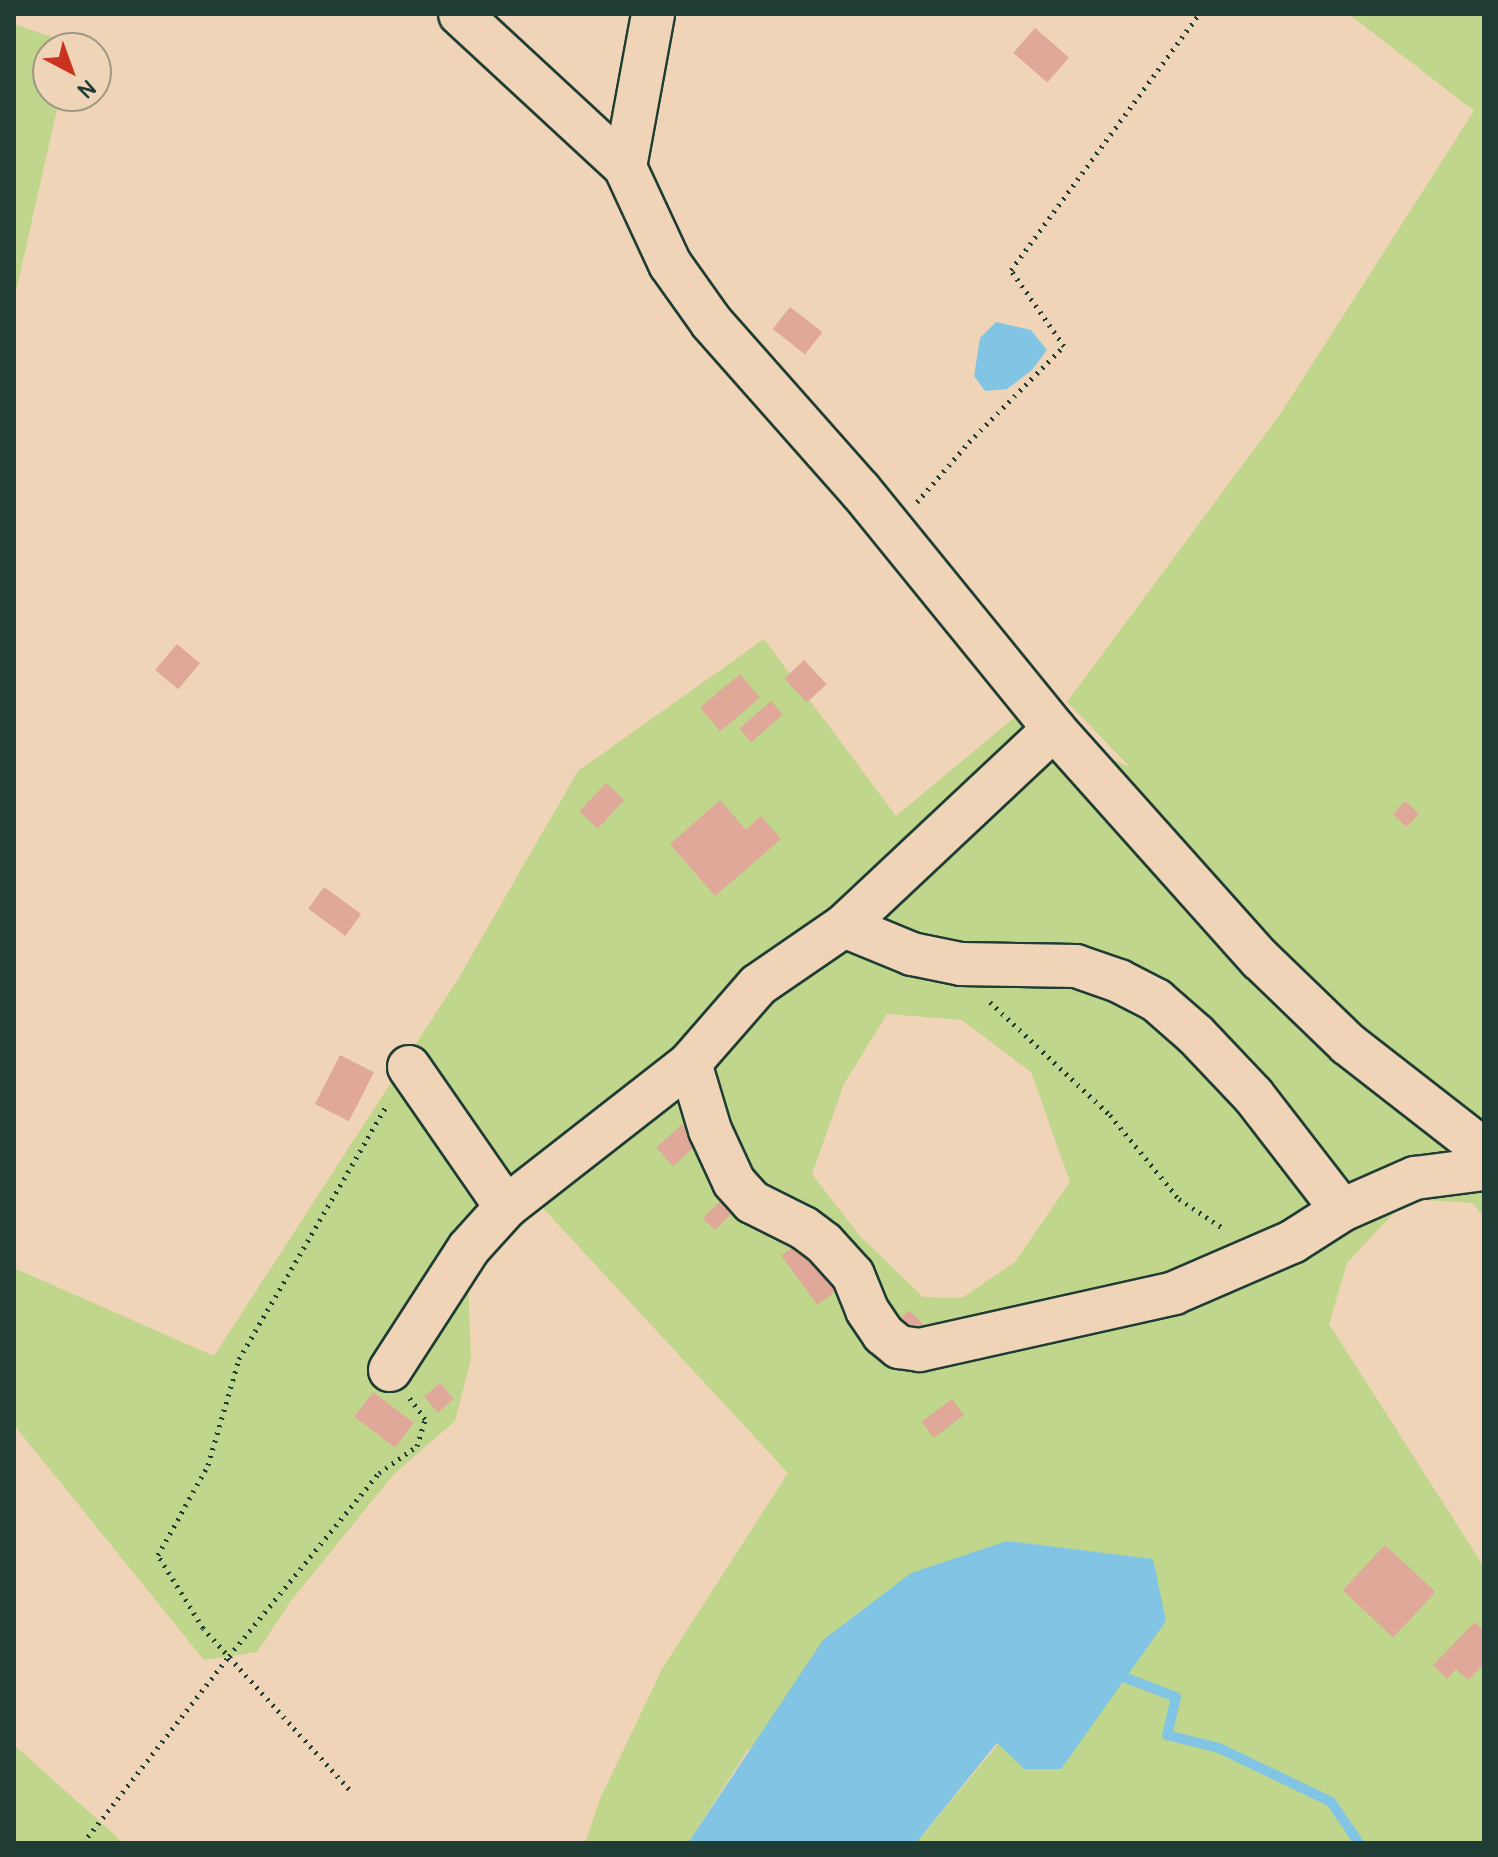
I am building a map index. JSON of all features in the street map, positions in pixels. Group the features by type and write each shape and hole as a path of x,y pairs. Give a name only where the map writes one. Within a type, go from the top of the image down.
{"street":[{"path":"460,14 625,167 649,224 690,294 893,530 1054,729 1260,959 1348,1044 1484,1150"},
{"path":"625,167 653,14"},
{"path":"390,1370 469,1248 506,1207 690,1063 758,985 844,926 1054,729"},
{"path":"844,926 912,954 961,964 1076,966 1119,981 1156,1000 1196,1035 1253,1095 1342,1210"},
{"path":"690,1063 710,1130 734,1182 752,1202 804,1228 824,1243 853,1275 867,1310 883,1334 899,1347 920,1350 1110,1310 1174,1293 1264,1254 1342,1210 1415,1178 1484,1169"},
{"path":"409,1067 506,1207"}],"path":[{"path":"893,530 969,442 1064,346 1011,270 1199,14"},
{"path":"984,997 1110,1115 1179,1199 1264,1254"},
{"path":"349,1789 203,1628 158,1555 208,1465 239,1359 409,1067"},
{"path":"83,1843 229,1656 379,1473 417,1446 425,1419 390,1370"}],"green space":[{"path":"1349,14 1484,14 1484,1217 1472,1203 1407,1199 1347,1263 1329,1324 1484,1567 1484,1843 916,1843 1152,1559 1007,1541 747,1751 688,1843 585,1843 600,1799 662,1669 788,1473 541,1206 468,1281 471,1359 455,1421 394,1474 290,1602 257,1652 204,1660 14,1425 14,1268 214,1356 458,979 578,771 764,639 896,816 1015,717 1130,767 1067,702 1281,413 1474,111","holes":["887,1014 962,1020 1031,1072 1070,1182 1015,1262 962,1298 923,1297 859,1235 812,1174 844,1084"]},
{"path":"14,24 37,32 32,32 32,112 56,112 14,300"},
{"path":"14,1745 115,1835 121,1843 14,1843"}],"water":[{"path":"996,322 1031,330 1047,350 1032,370 1007,389 985,391 974,376 980,338"},
{"path":"1007,1541 1153,1559 1166,1621 1061,1769 1024,1769 997,1743 916,1843 688,1843 823,1640 911,1573"}],"building":[{"path":"1035,28 1069,58 1047,82 1013,53"},
{"path":"790,307 822,332 805,354 773,329"},
{"path":"177,644 200,663 178,689 155,670"},
{"path":"804,660 827,684 807,703 784,678"},
{"path":"740,674 760,698 720,731 700,707"},
{"path":"771,701 783,715 751,742 739,729"},
{"path":"606,783 624,800 598,829 579,812"},
{"path":"720,800 746,830 761,816 781,839 715,896 670,844"},
{"path":"1405,801 1419,814 1407,827 1393,814"},
{"path":"324,887 361,914 345,936 308,909"},
{"path":"340,1055 374,1072 349,1121 315,1104"},
{"path":"682,1124 699,1142 673,1166 656,1148"},
{"path":"724,1197 736,1209 715,1230 703,1218"},
{"path":"804,1239 840,1288 817,1305 781,1255"},
{"path":"909,1310 927,1328 912,1343 894,1325"},
{"path":"440,1383 454,1399 438,1413 424,1397"},
{"path":"373,1392 414,1423 395,1447 354,1417"},
{"path":"952,1399 964,1415 934,1438 922,1422"},
{"path":"1385,1545 1435,1592 1393,1637 1343,1590"},
{"path":"1475,1622 1484,1631 1484,1664 1468,1680 1456,1669 1447,1679 1433,1665"}],"waterway":[{"path":"1126,1678 1176,1697 1167,1735 1219,1748 1331,1802 1359,1843"}]}
